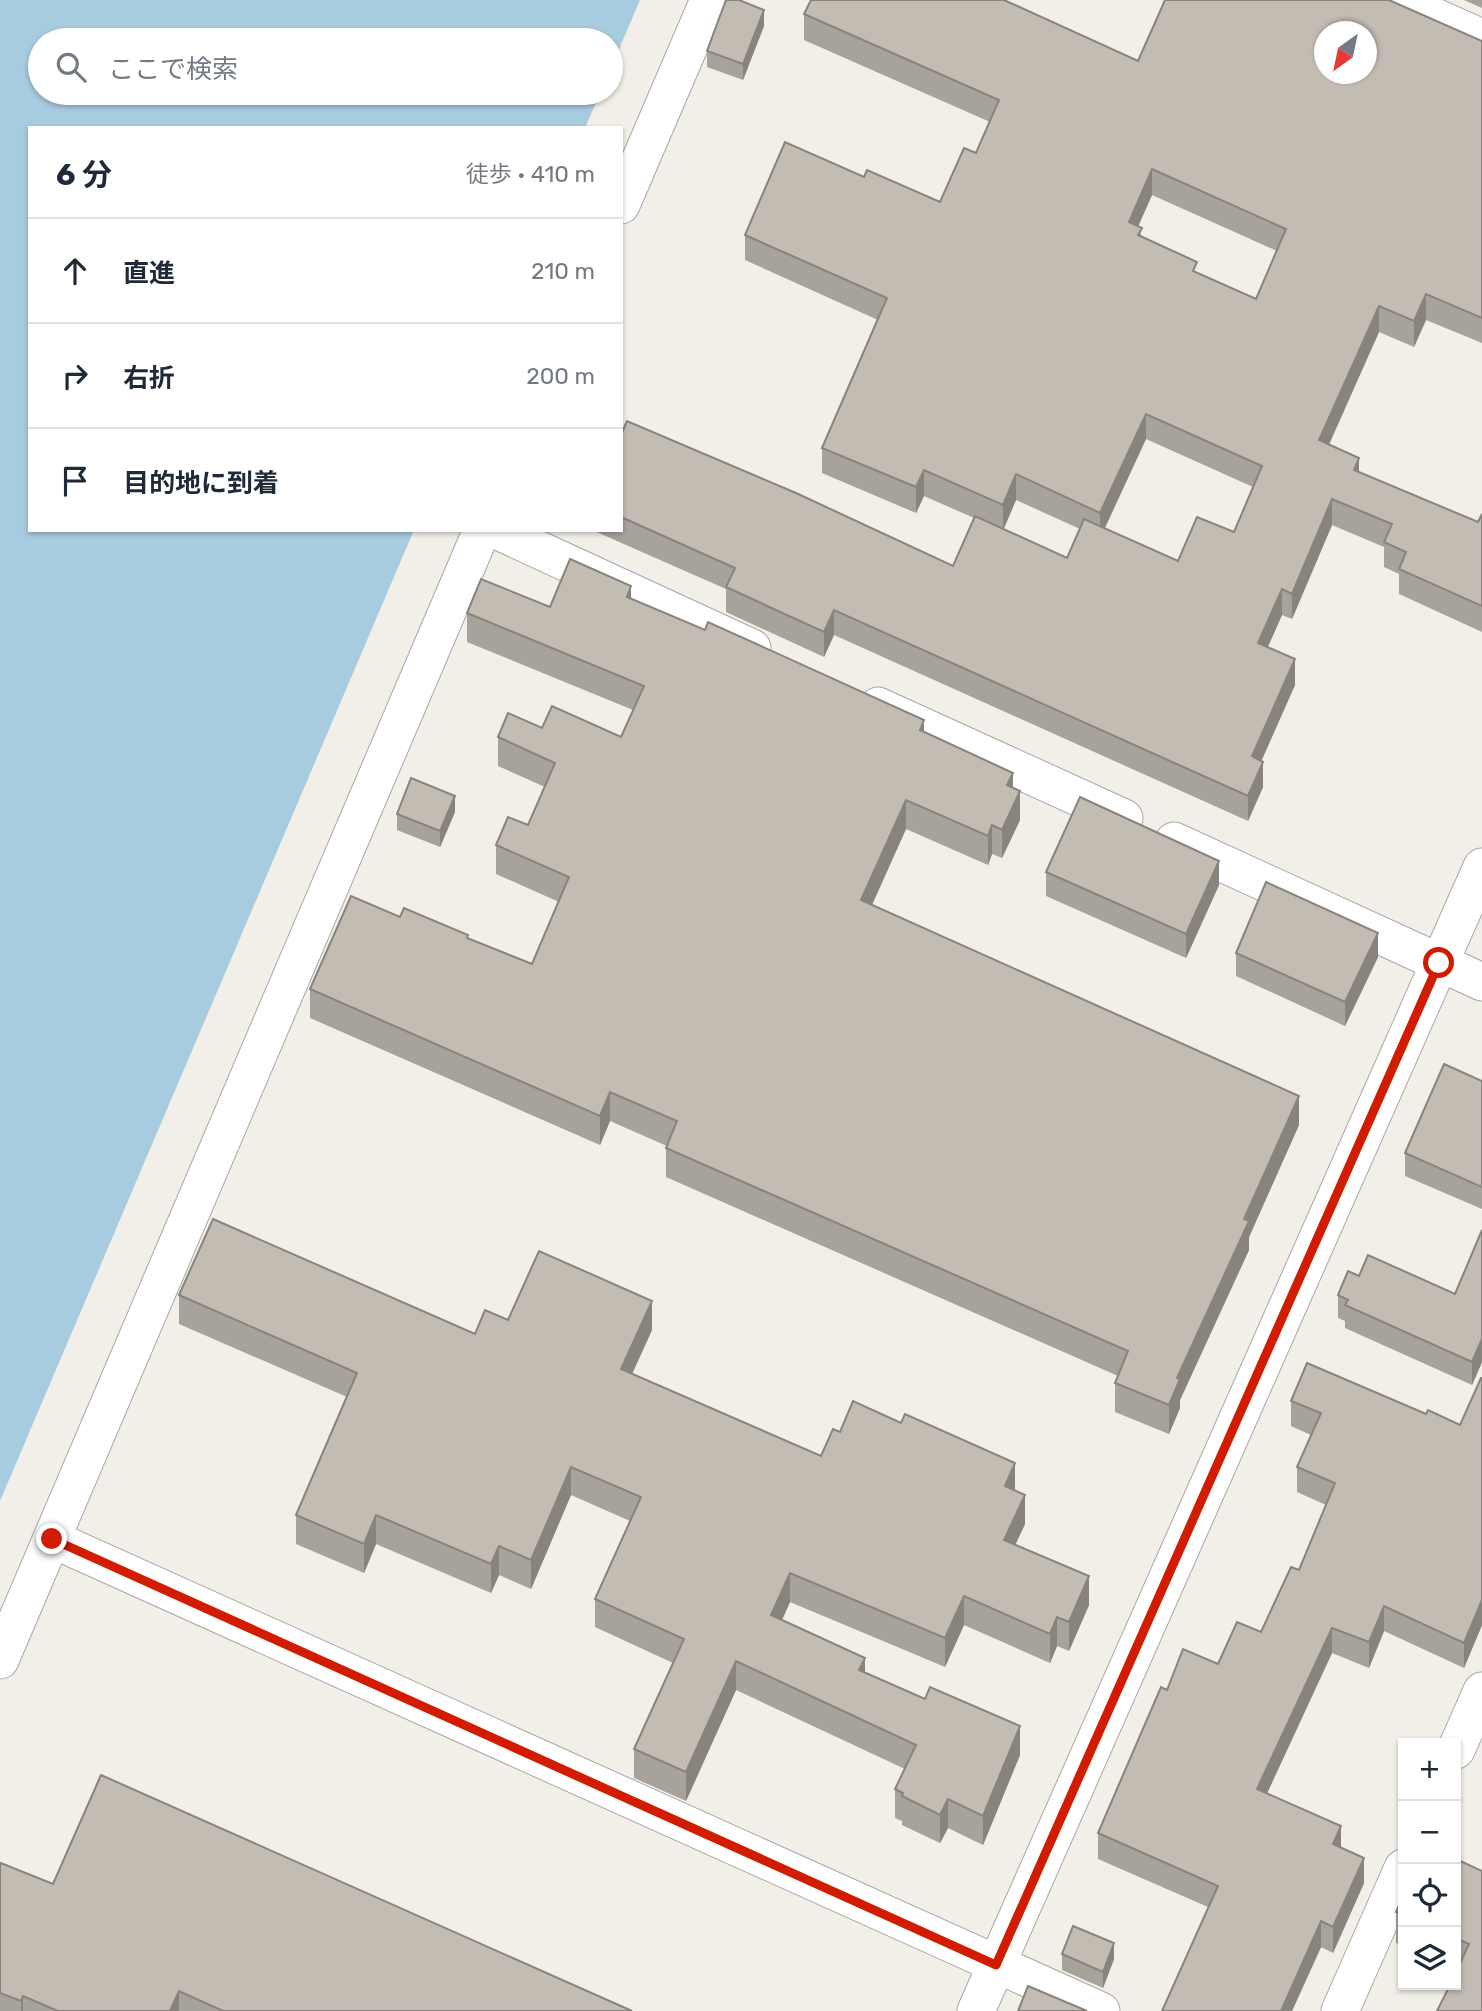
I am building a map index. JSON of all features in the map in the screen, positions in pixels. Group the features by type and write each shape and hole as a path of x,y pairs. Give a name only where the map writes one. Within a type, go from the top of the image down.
{"street":[{"path":"623,200 709,0"},
{"path":"1397,0 1482,38"},
{"path":"0,1660 481,532"},
{"path":"500,532 785,663"},
{"path":"848,692 1482,982"},
{"path":"976,2011 1482,867"},
{"path":"52,1539 1101,2011"},
{"path":"1461,1739 1482,1691"},
{"path":"1340,2011 1398,1879"}],"water":[{"path":"0,0 640,0 623,40 623,28 28,28 28,105 595,105 586,126 28,126 28,532 413,532 0,1501"}],"building":[{"path":"726,0 739,0 764,10 743,64 707,51"},
{"path":"811,0 1004,0 1138,61 1165,0 1389,0 1482,41 1482,318 1426,294 1414,321 1379,306 1319,440 1359,458 1354,470 1478,522 1482,514 1482,606 1399,569 1406,552 1384,542 1392,524 1332,499 1292,594 1282,589 1258,643 1295,659 1252,756 1263,762 1248,796 834,610 824,632 726,587 735,568 623,518 623,430 627,421 796,493 953,566 975,516 1067,558 1084,519 1178,561 1197,517 1234,532 1262,466 1146,414 1100,513 1016,474 1003,505 924,470 916,487 822,448 887,298 745,235 785,142 864,177 867,170 940,202 964,148 976,153 999,100 804,14","holes":["1152,169 1286,229 1256,299 1193,271 1197,262 1138,235 1142,228 1129,222"]},
{"path":"570,559 631,586 627,597 705,630 708,622 924,720 920,730 1013,773 1007,785 1020,791 1002,830 992,825 988,836 906,800 861,900 1299,1096 1244,1219 1249,1221 1177,1378 1180,1379 1169,1405 1115,1383 1128,1351 666,1148 677,1121 610,1092 600,1116 310,989 351,896 400,917 404,908 468,935 467,938 532,964 569,877 496,845 508,817 528,825 555,763 498,737 508,713 542,728 552,706 621,737 644,686 467,613 481,579 550,607"},
{"path":"411,778 455,796 440,831 397,814"},
{"path":"1080,797 1219,861 1186,934 1046,872"},
{"path":"1266,882 1378,933 1345,1002 1236,953"},
{"path":"1444,1064 1482,1081 1482,1187 1405,1153"},
{"path":"213,1219 475,1334 485,1310 508,1320 539,1251 652,1301 621,1369 821,1456 833,1429 840,1432 853,1401 901,1423 905,1414 1015,1463 1005,1486 1025,1495 1004,1540 1089,1576 1069,1622 1057,1617 1050,1634 964,1596 945,1638 790,1573 771,1615 865,1658 859,1670 925,1699 930,1687 1020,1726 983,1816 948,1799 940,1815 902,1796 903,1793 895,1789 916,1745 736,1661 686,1772 634,1749 684,1639 595,1599 641,1497 571,1467 531,1560 499,1546 491,1564 376,1515 364,1544 296,1515 357,1373 179,1295"},
{"path":"1482,1230 1482,1339 1472,1362 1345,1305 1348,1300 1338,1295 1348,1271 1359,1276 1368,1255 1455,1294"},
{"path":"1307,1363 1426,1414 1428,1410 1460,1425 1482,1378 1482,1600 1464,1643 1384,1606 1369,1642 1332,1628 1257,1789 1341,1826 1333,1844 1364,1858 1333,1927 1321,1921 1281,2011 1162,2011 1218,1886 1098,1833 1161,1687 1167,1690 1183,1649 1218,1664 1237,1622 1261,1632 1291,1567 1299,1570 1335,1483 1297,1467 1321,1413 1291,1401"},
{"path":"101,1775 632,2011 223,2011 179,1991 170,2011 58,2011 23,1996 21,2001 0,1993 1,1863 53,1884"},
{"path":"1461,1861 1482,1871 1482,2011 1437,2011 1448,1990 1461,1990 1461,1961 1469,1944 1461,1940"},
{"path":"1073,1926 1114,1943 1103,1972 1062,1954"},
{"path":"1028,1986 1087,2011 1018,2011"}],"route":[{"path":"52,1539 996,1965 1439,963"}]}
